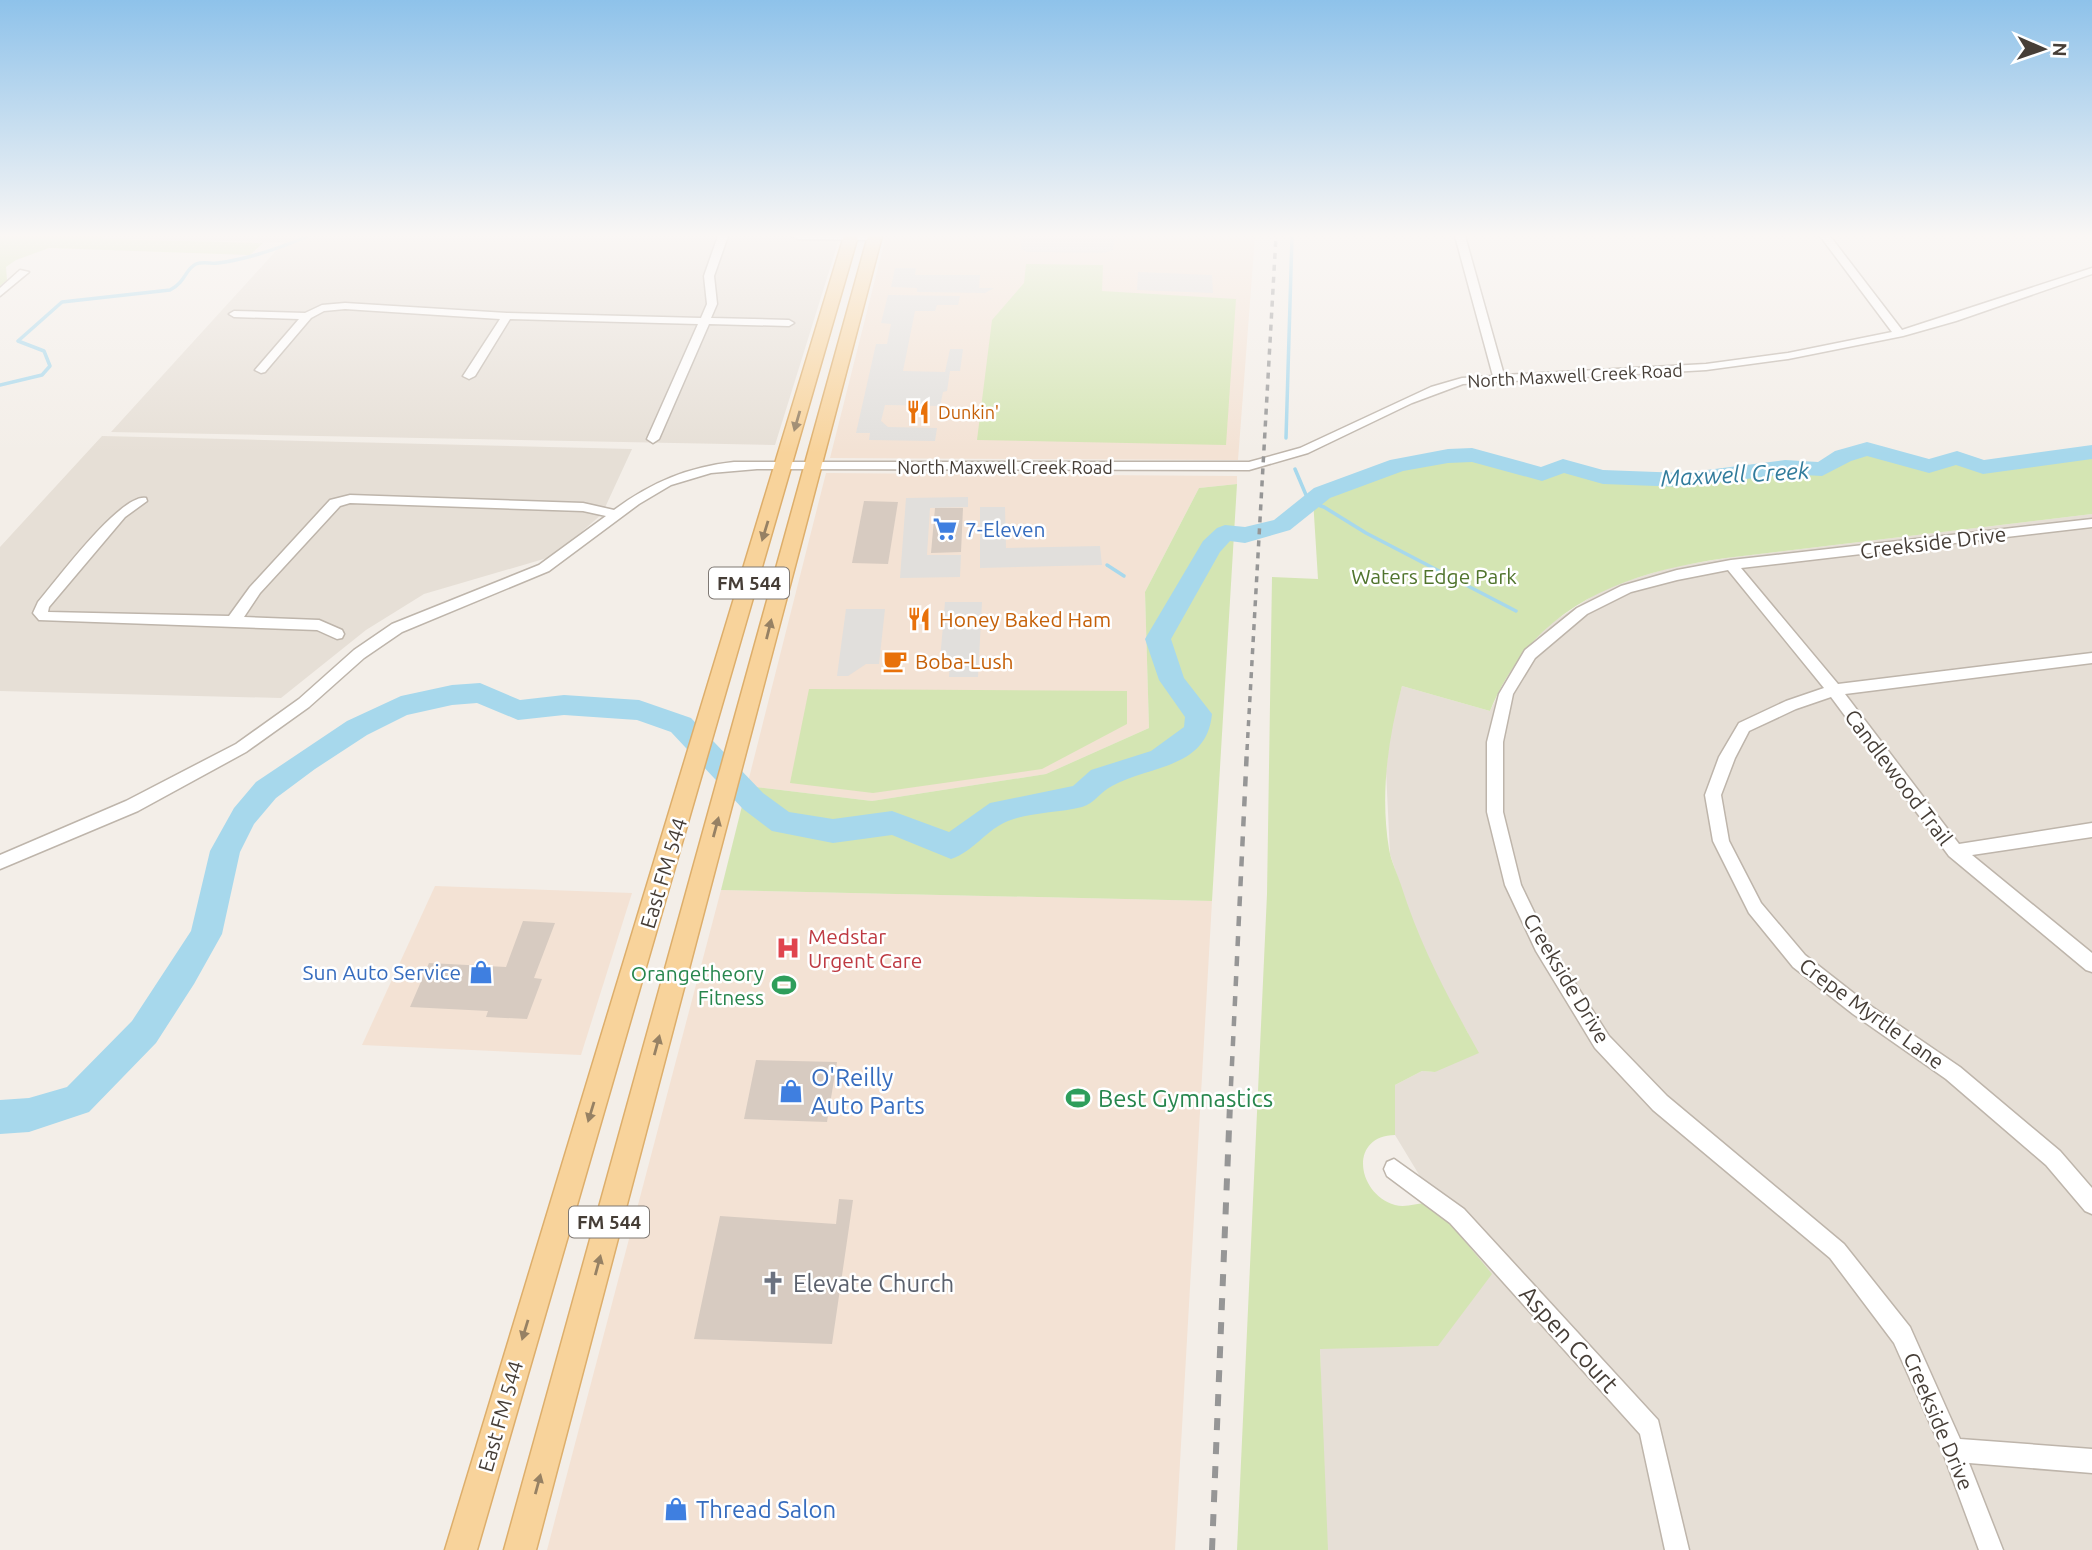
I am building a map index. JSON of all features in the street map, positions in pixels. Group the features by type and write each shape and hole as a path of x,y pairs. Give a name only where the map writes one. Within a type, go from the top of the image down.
{"main road":[{"name":"East FM 544","path":"461,1550 830,308"},
{"name":"East FM 544","path":"520,1550 855,308"}],"street":[{"path":"261,370 307,316 321,308"},
{"path":"383,308 507,316 789,323"},
{"path":"653,439 710,308"},
{"path":"1480,308 1499,377"},
{"path":"1880,308 1899,334"},
{"name":"North Maxwell Creek Road","path":"0,862 132,806 195,775 241,748 293,711 359,654 397,628 544,568 566,555 652,491 684,476 732,466 1249,466 1288,456 1433,389 1462,381 1706,367 1788,356 1899,334 1983,308"},
{"path":"234,314 307,316"},
{"path":"469,376 507,316"},
{"path":"233,621 255,590 335,503 350,499 569,506 597,509 618,515"},
{"path":"141,501 120,514 43,605 40,613 44,617 319,625 337,634"},
{"name":"Creekside Drive","path":"1991,1550 1953,1450 1902,1335 1837,1251 1660,1103 1602,1042 1542,946 1513,885 1495,813 1495,743 1506,694 1530,654 1581,611 1626,589 1677,575 1731,565 2092,523"},
{"name":"Candlewood Trail","path":"1731,565 1834,690 1955,851 2092,964"},
{"name":"Crepe Myrtle Lane","path":"2092,657 1834,690 1791,705 1744,727 1727,757 1713,795 1721,841 1755,908 1799,961 1859,1008 1953,1073 2053,1158 2092,1204"},
{"path":"1955,851 2092,830"},
{"name":"Aspen Court","path":"1394,1169 1457,1216 1650,1428 1677,1550"},
{"path":"1953,1450 2092,1461"}],"shaded area":[{"path":"224,308 818,308 775,445 111,432"},
{"path":"868,308 1250,308 1238,460 830,458"},
{"path":"885,308 936,308 935,311 915,311 903,371 945,372 950,349 963,349 960,371 950,371 947,391 943,392 940,406 885,405 881,421 888,427 937,428 935,441 869,440 870,433 856,433 876,344 887,344 891,324 881,323"},
{"path":"102,436 632,449 602,514 554,556 424,594 366,630 281,698 0,691 0,547"},
{"path":"826,473 1237,476 1237,484 1199,488 1145,592 1149,728 1046,774 872,801 747,786"},
{"path":"968,497 968,507 930,508 927,555 961,555 960,577 900,578 906,498"},
{"path":"980,507 1005,507 1006,548 1100,546 1102,565 980,568"},
{"path":"2092,514 2092,1550 1326,1550 1320,1348 1438,1346 1444,1216 1395,1135 1395,1085 1422,1071 1435,1072 1468,1033 1441,987 1414,927 1390,854 1386,771 1391,726 1402,686 1490,711 1511,668 1547,626 1597,593 1672,567 1726,558"},
{"path":"945,602 982,602 978,677 949,677 950,660 940,660"},
{"path":"846,609 885,609 879,664 866,664 848,676 837,676"},
{"path":"435,886 632,893 581,1055 362,1045"},
{"path":"721,890 1212,901 1175,1550 547,1550"}],"green space":[{"path":"1002,308 1235,308 1226,445 977,440 992,320"},
{"name":"Waters Edge Park","path":"1867,449 1929,466 1957,458 1983,467 2092,452 2092,514 1726,558 1651,573 1617,585 1556,620 1530,645 1508,675 1490,711 1402,686 1393,726 1385,787 1390,854 1426,951 1479,1053 1435,1072 1422,1071 1395,1085 1395,1135 1380,1138 1370,1145 1364,1155 1363,1166 1372,1190 1382,1199 1399,1206 1427,1203 1444,1216 1492,1274 1438,1346 1320,1349 1328,1550 1237,1550 1267,894 1272,577 1318,579 1313,499 1322,493 1398,465 1448,456 1472,455 1542,474 1563,466 1603,477 1683,480 1785,467 1822,469 1843,456"},
{"path":"1237,484 1212,901 721,890 747,786 872,801 1046,774 1149,728 1145,592 1199,488"},
{"path":"809,689 1127,691 1127,724 1042,769 873,793 790,783"}],"building":[{"path":"864,501 898,502 888,564 852,563"},
{"name":"7-Eleven","path":"935,508 963,508 961,552 931,553"},
{"name":"Sun Auto Service","path":"523,921 555,923 534,978 542,979 527,1019 486,1017 488,1011 410,1007 429,963 506,967"},
{"name":"O'Reilly Auto Parts","path":"756,1060 837,1062 827,1122 744,1119"},
{"name":"Elevate Church","path":"839,1199 853,1200 832,1344 694,1339 720,1216 836,1224"}],"waterway":[{"path":"0,385 42,375 50,366 44,351 18,341 55,308"},
{"path":"1286,438 1290,308"},
{"name":"Maxwell Creek","path":"0,1117 29,1115 77,1100 144,1032 206,934 225,851 244,816 266,790 305,761 357,728 401,706 452,695 480,693 518,710 564,705 639,710 681,725 753,801 782,823 833,831 892,823 925,834 951,847 1000,811 1081,796 1101,778 1161,759 1197,732 1199,714 1183,698 1172,680 1158,639 1211,547 1225,533 1245,535 1282,525 1322,493 1398,465 1448,456 1472,455 1542,474 1563,466 1603,477 1683,480 1785,467 1822,469 1843,456 1867,449 1929,466 1957,458 1983,467 2092,452"},
{"path":"1295,469 1309,502 1324,507 1366,533 1516,611"},
{"path":"1107,565 1124,576"}],"railway":[{"path":"1247,750 1272,308"},
{"path":"1230,1106 1247,748"},
{"path":"1212,1550 1230,1104"}],"place":[{"name":"Dunkin'","path":"918,412"},
{"name":"7-Eleven","path":"945,529"},
{"name":"Honey Baked Ham","path":"919,619"},
{"name":"Boba-Lush","path":"895,661"},
{"name":"Medstar Urgent Care","path":"788,948"},
{"name":"Sun Auto Service","path":"481,972"},
{"name":"Orangetheory Fitness","path":"784,985"},
{"name":"O'Reilly Auto Parts","path":"791,1091"},
{"name":"Best Gymnastics","path":"1078,1098"},
{"name":"Elevate Church","path":"773,1283"},
{"name":"Thread Salon","path":"676,1509"}]}
